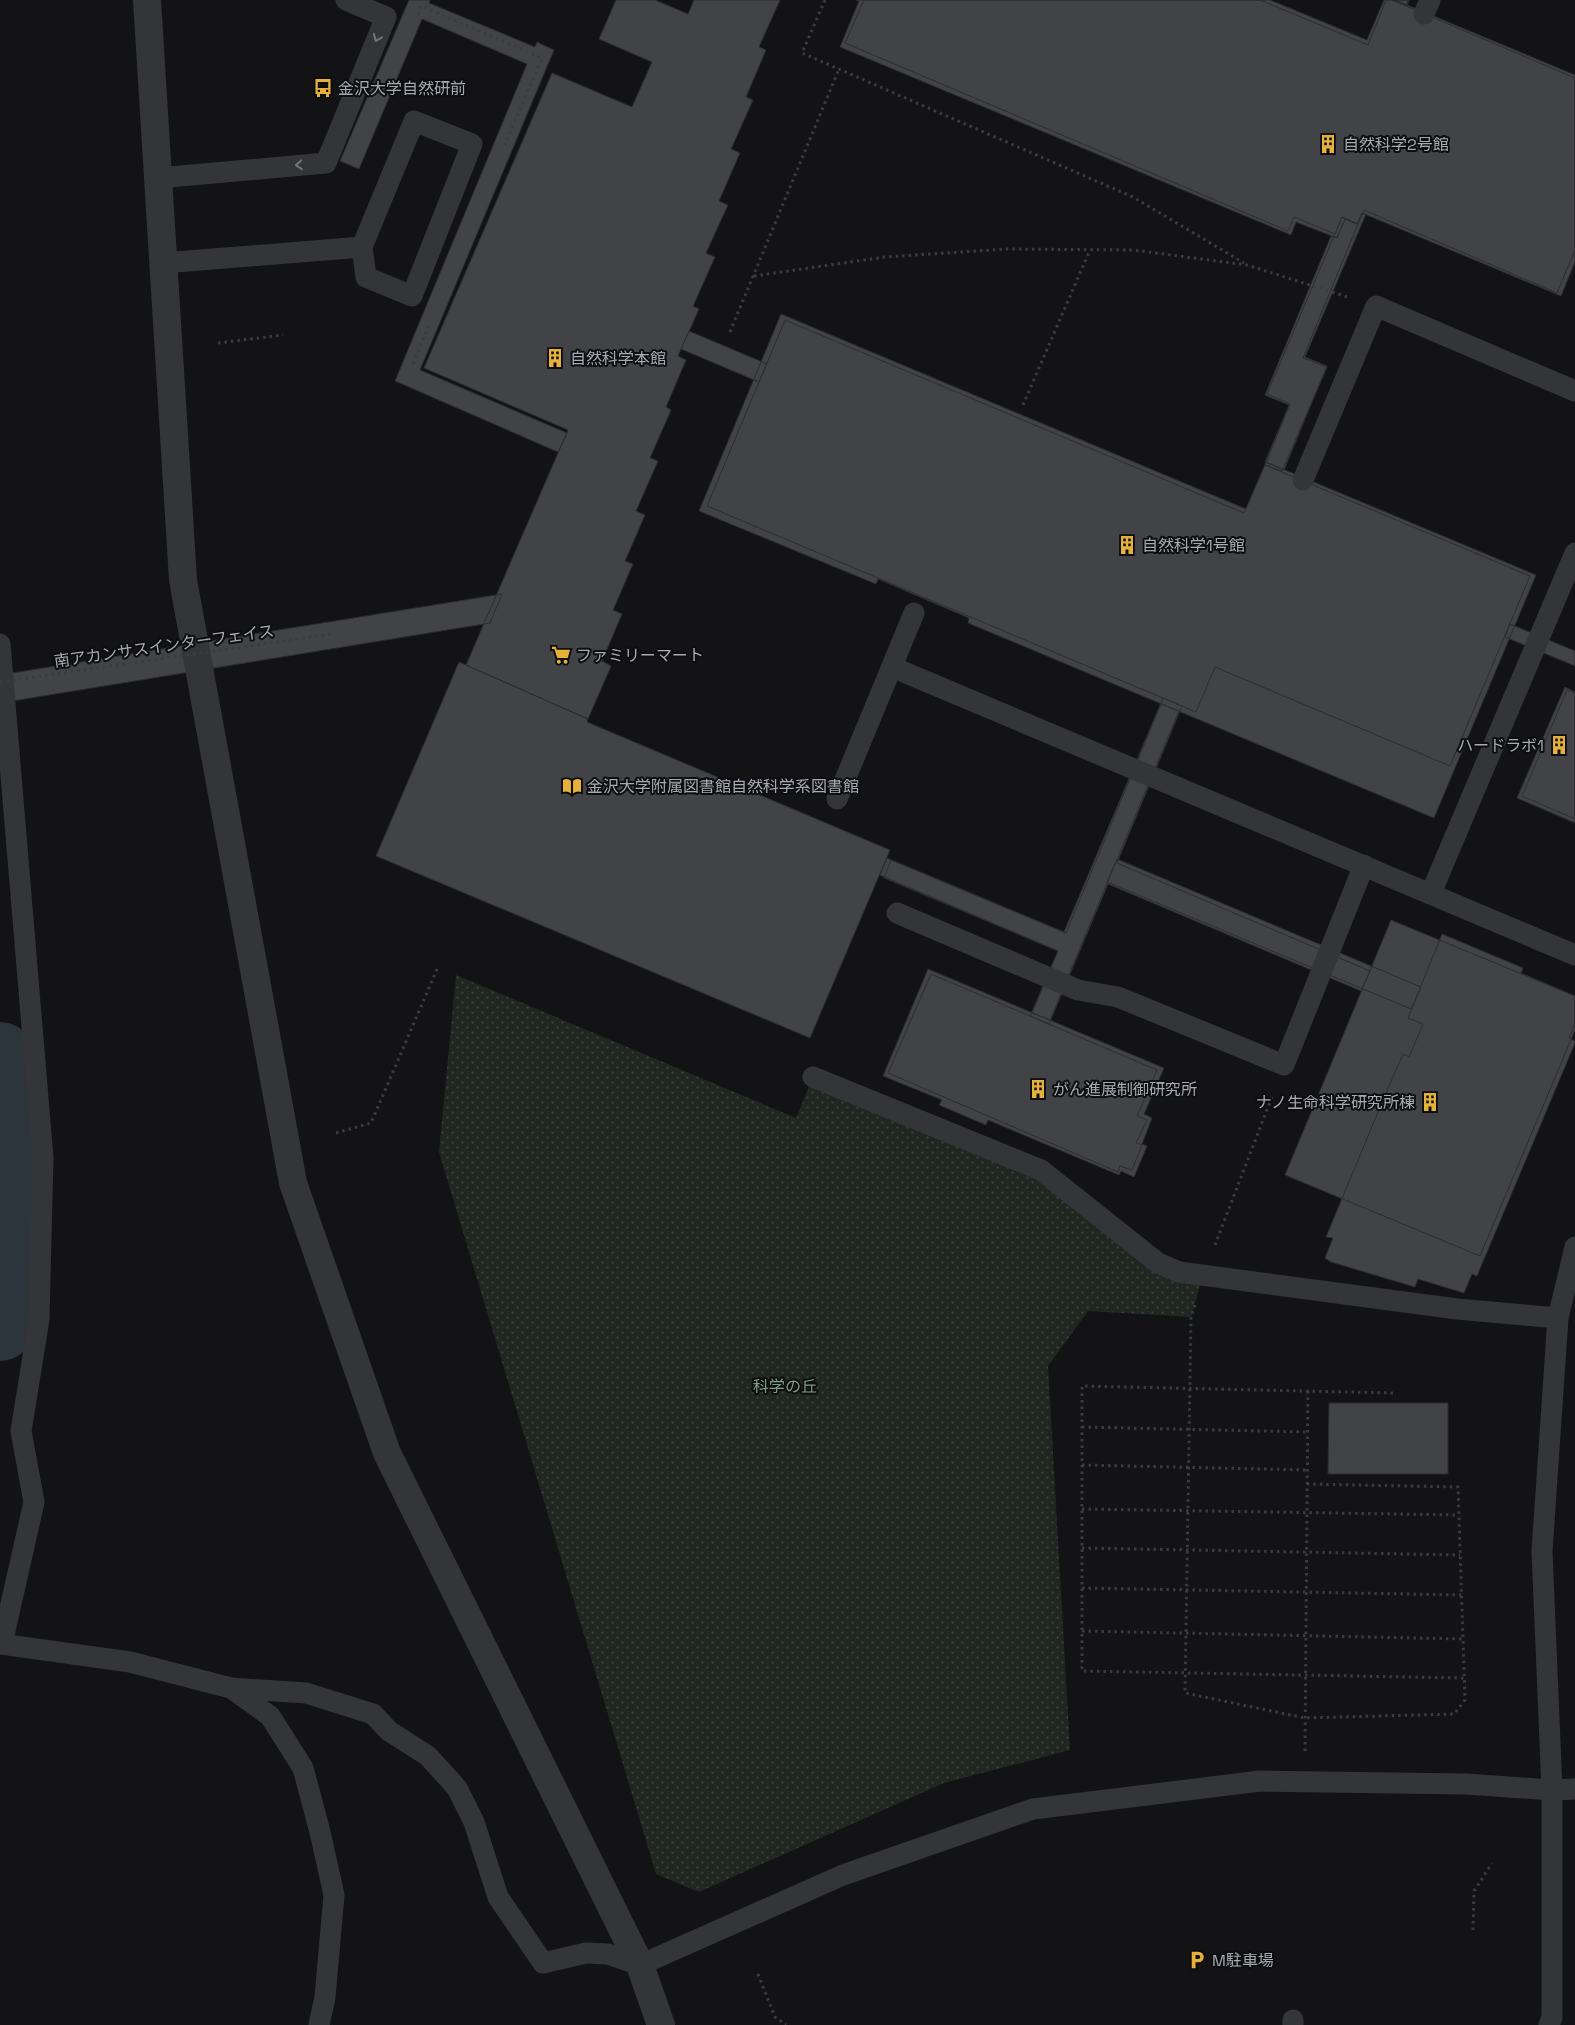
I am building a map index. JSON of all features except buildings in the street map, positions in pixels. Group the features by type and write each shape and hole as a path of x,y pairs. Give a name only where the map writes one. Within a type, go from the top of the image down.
{"street":[{"path":"148,0 184,580 293,1183 387,1453 640,1965 661,2025"}],"lane":[{"path":"158,178 326,163 386,17 346,0"},
{"path":"414,121 472,144 412,296 366,277 362,247 414,121"},
{"path":"163,264 362,247"},
{"path":"1303,480 1376,306 1575,391"},
{"path":"1431,893 1575,553"},
{"path":"837,799 914,613"},
{"path":"0,644 43,1158 39,1318 21,1431 34,1502 1,1644 130,1662 232,1688 306,1693 373,1714 389,1731 428,1756 457,1788 474,1822 498,1897 543,1964 586,1953 608,1954 640,1965 843,1875 1034,1809 1260,1781 1466,1784 1552,1790 1575,1789"},
{"path":"892,667 1575,955"},
{"path":"897,914 1078,990 1118,997 1284,1066 1364,865"},
{"path":"813,1077 1041,1170 1158,1263 1179,1272 1457,1309 1558,1318"},
{"path":"1549,2025 1552,2017 1552,1790 1542,1551 1558,1318 1575,1247"},
{"path":"232,1688 270,1716 303,1768 320,1832 334,1895 324,1997 319,2025"}],"path":[{"path":"825,0 802,53 1134,197 1247,265"},
{"path":"730,332 839,69"},
{"path":"754,276 894,257 1007,249 1132,250 1247,265 1376,306"},
{"path":"1023,405 1090,250"},
{"path":"218,343 283,335"},
{"name":"南アカンサスインターフェイス","path":"0,682 332,634"},
{"path":"336,1133 371,1123 438,967"},
{"path":"1284,1066 1203,1276 1191,1317 1186,1693 1305,1718 1454,1714 1465,1700 1458,1487 1307,1484"},
{"path":"1393,1393 1082,1386 1082,1672 1464,1678"},
{"path":"1305,1782 1308,1391"},
{"path":"1082,1427 1308,1432"},
{"path":"1082,1465 1308,1470"},
{"path":"1082,1509 1459,1515"},
{"path":"1082,1548 1460,1554"},
{"path":"1082,1588 1462,1595"},
{"path":"1082,1631 1463,1639"},
{"path":"1473,1930 1474,1890 1492,1863"},
{"path":"758,1974 775,2017 786,2025"}],"green space":[{"name":"科学の丘","path":"456,975 796,1118 813,1077 1041,1170 1137,1247 1203,1276 1191,1317 1088,1311 1048,1366 1070,1750 944,1783 699,1892 656,1874 439,1152"}],"waterway":[{"path":"0,1057 9,1153 3,1314 0,1326"}],"place":[{"name":"金沢大学自然研前","path":"323,88"},
{"name":"自然科学2号館","path":"1328,144"},
{"name":"自然科学本館","path":"555,358"},
{"name":"自然科学1号館","path":"1127,545"},
{"name":"ファミリーマート","path":"561,655"},
{"name":"ハードラボ1","path":"1559,745"},
{"name":"金沢大学附属図書館自然科学系図書館","path":"572,786"},
{"name":"がん進展制御研究所","path":"1038,1089"},
{"name":"ナノ生命科学研究所棟","path":"1430,1102"},
{"name":"M駐車場","path":"1197,1960"}]}
